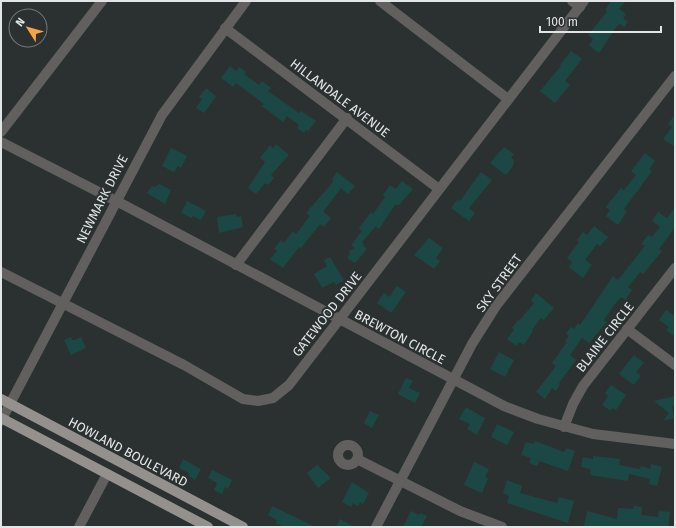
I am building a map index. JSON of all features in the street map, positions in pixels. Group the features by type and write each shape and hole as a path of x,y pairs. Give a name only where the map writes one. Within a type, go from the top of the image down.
{"main road":[{"name":"HOWLAND BOULEVARD","path":"6,402 243,527"},
{"path":"1,419 208,527"}],"street":[{"path":"1,132 102,1"},
{"name":"NEWMARK DRIVE","path":"1,419 6,402 63,302 162,115 246,1"},
{"path":"380,1 508,99"},
{"name":"GATEWOOD DRIVE","path":"1,272 63,302 184,365 243,400 258,402 273,398 288,385 508,99 579,3"},
{"name":"HILLANDALE AVENUE","path":"225,28 347,118 439,189"},
{"name":"SKY STREET","path":"376,527 472,344 496,306 675,76"},
{"path":"236,265 347,118"},
{"name":"BREWTON CIRCLE","path":"1,142 116,201 504,406 564,427 593,434 675,444"},
{"name":"BLAINE CIRCLE","path":"564,427 573,404 583,386 675,268"},
{"path":"628,329 675,364"},
{"path":"357,459 460,511 502,527"},
{"path":"79,527 107,474"}],"building":[{"path":"611,1 626,1 619,9 626,14 623,18 628,22 624,27 620,24 617,26 599,53 589,45 593,39 588,35 607,12 605,10"},
{"path":"571,51 582,59 565,81 570,85 555,103 540,91 561,66 560,65"},
{"path":"230,66 236,71 239,67 246,72 244,74 259,85 262,81 271,88 268,91 299,113 301,111 316,121 308,131 306,130 304,133 297,128 299,125 287,116 283,122 262,106 264,104 236,83 233,87 221,78"},
{"path":"206,88 216,96 204,113 196,108 202,99 199,97"},
{"path":"675,114 675,147 663,139 672,127 668,124"},
{"path":"276,144 289,155 271,175 274,178 268,185 265,183 256,194 248,188 265,162 260,158 270,145 273,148"},
{"path":"504,147 514,154 511,158 514,160 513,166 506,175 490,163"},
{"path":"171,148 187,156 181,168 178,166 174,172 162,166"},
{"path":"645,153 655,161 649,169 652,171 624,209 627,211 618,225 606,216 610,210 606,207 621,188 624,190 636,175 631,171"},
{"path":"337,172 355,186 348,194 341,188 323,212 331,218 324,227 320,224 301,248 299,247 283,268 270,259 277,251 274,249 281,240 284,243 293,231 296,234 310,216 306,213 333,182 332,179"},
{"path":"481,172 492,180 469,208 475,213 469,221 451,208 458,199 460,201"},
{"path":"402,181 413,189 399,205 395,205 379,229 376,226 362,242 364,244 363,246 367,249 355,263 347,258 350,254 349,251 355,248 351,245 362,231 359,228 371,212 373,214 385,197 383,195 390,185 396,189"},
{"path":"159,184 171,190 165,204 147,193 152,186 155,187"},
{"path":"187,201 206,211 201,220 181,213"},
{"path":"675,207 675,227 659,249 662,251 643,274 640,272 628,287 632,290 625,300 621,297 614,305 604,320 607,322 589,343 582,338 570,355 576,360 559,383 560,384 556,391 552,388 545,399 536,392 556,366 552,363 567,342 565,341 569,336 566,334 571,327 574,329 578,323 580,325 613,276 618,280 645,246 641,244 648,235 652,237 660,227 652,221 658,212 667,218"},
{"path":"236,214 237,217 241,216 243,227 219,233 217,217"},
{"path":"594,226 608,237 600,246 597,244 585,260 592,265 583,278 569,267 572,262 567,258 579,242 577,240 583,232 587,235"},
{"path":"429,238 443,248 436,258 440,261 434,269 414,255"},
{"path":"330,257 344,280 336,285 334,282 322,288 314,274 327,266 324,260"},
{"path":"397,286 406,292 391,313 377,303 384,293 389,297"},
{"path":"536,293 554,308 544,320 541,318 532,330 533,331 524,345 519,342 517,346 507,339 514,330 512,328 518,320 519,321 534,303 531,300"},
{"path":"666,310 675,316 675,337 666,330 669,327 659,320"},
{"path":"71,337 72,340 75,340 81,337 86,348 71,355 64,340"},
{"path":"499,352 514,360 505,377 490,369"},
{"path":"634,355 644,363 636,372 641,376 634,385 619,374"},
{"path":"406,378 413,381 409,388 420,393 415,403 398,394"},
{"path":"611,385 626,395 616,410 612,408 611,411 602,405 608,396 605,393"},
{"path":"675,396 675,405 672,406 674,418 663,421 669,413 654,401"},
{"path":"466,407 485,418 477,435 467,429 470,424 459,419"},
{"path":"370,411 379,415 372,428 364,423"},
{"path":"497,424 514,432 507,445 491,437"},
{"path":"535,441 564,452 566,448 575,451 568,471 539,461 537,466 529,463 531,458 521,455 526,442 534,444"},
{"path":"593,456 620,459 619,465 640,469 641,466 650,469 651,464 662,467 657,486 649,484 650,479 629,474 628,481 590,475 591,469 581,467 583,457 593,459"},
{"path":"183,459 201,469 195,480 188,476 189,473 179,468"},
{"path":"474,462 489,469 485,477 488,478 482,493 464,485"},
{"path":"317,465 331,478 318,488 307,473"},
{"path":"212,470 232,480 228,489 225,487 222,494 214,490 217,483 208,478"},
{"path":"507,480 522,486 520,493 557,503 559,497 574,501 568,523 507,503 509,496 503,493"},
{"path":"352,482 369,493 363,504 360,502 358,506 353,503 351,507 342,502"},
{"path":"272,506 315,527 284,527 276,523 277,520 268,515"},
{"path":"634,506 642,507 641,515 658,517 659,511 670,512 668,527 584,526 587,511 617,519 618,508 633,509"},
{"path":"411,511 419,515 420,513 427,516 421,527 403,527"},
{"path":"340,519 354,527 336,527"}]}
